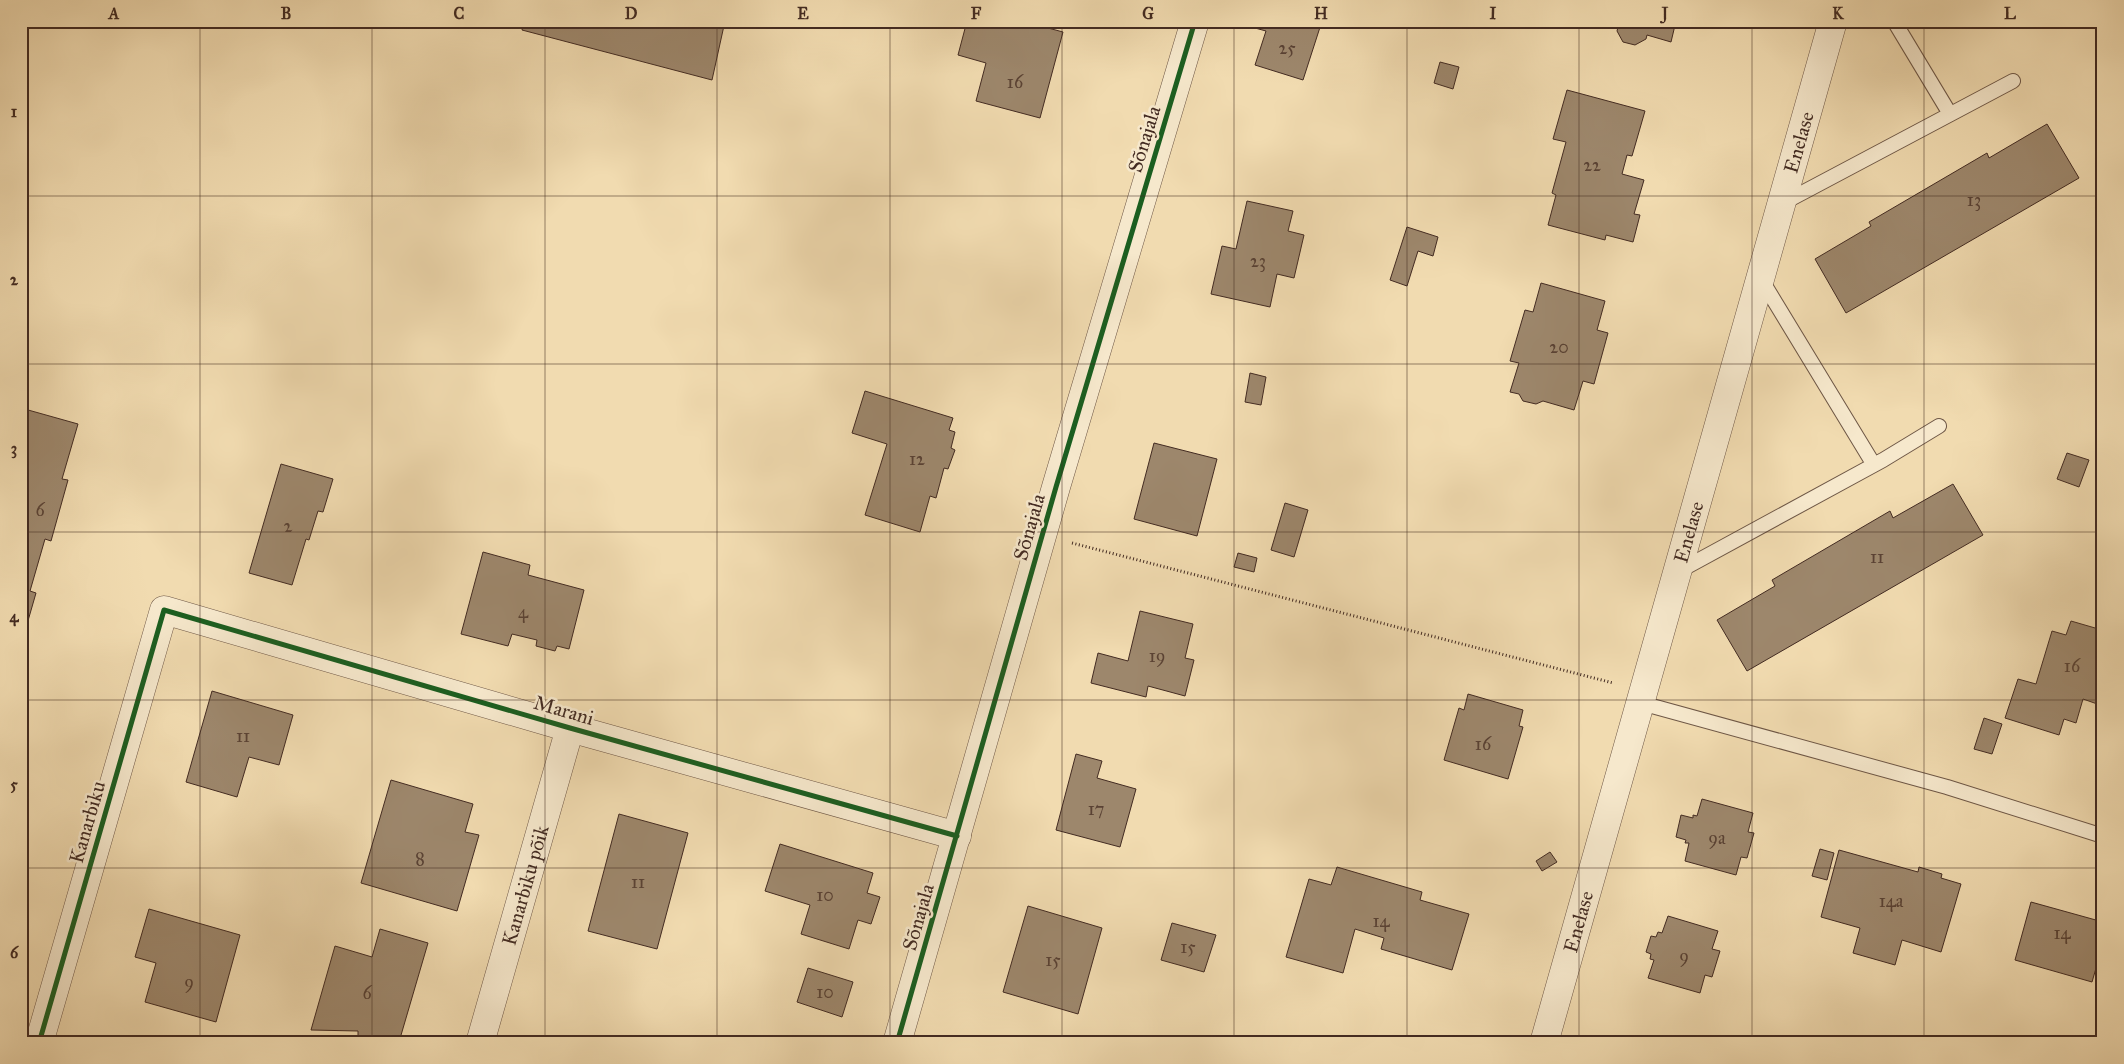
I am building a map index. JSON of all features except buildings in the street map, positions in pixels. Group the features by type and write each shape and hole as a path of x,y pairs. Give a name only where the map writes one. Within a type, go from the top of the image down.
{"street":[{"name":"Sõnajala","path":"897,1043 1042,535 1195,21"},
{"name":"Enelase","path":"1544,1043 1833,21"},
{"name":"Marani","path":"164,610 570,728 957,836"},
{"name":"Kanarbiku","path":"39,1043 164,610"},
{"name":"Kanarbiku põik","path":"480,1043 570,728"}],"lane":[{"path":"1894,21 1950,114"},
{"path":"1782,203 2013,82"},
{"path":"1761,279 1874,464"},
{"path":"1679,571 1874,464 1939,426"},
{"path":"1643,697 1947,787 2103,836"}],"path":[{"path":"1042,535 1643,697"}],"cycle path":[{"path":"897,1043 1056,487 1195,21"},
{"path":"39,1043 164,610 570,728 957,836"}]}
